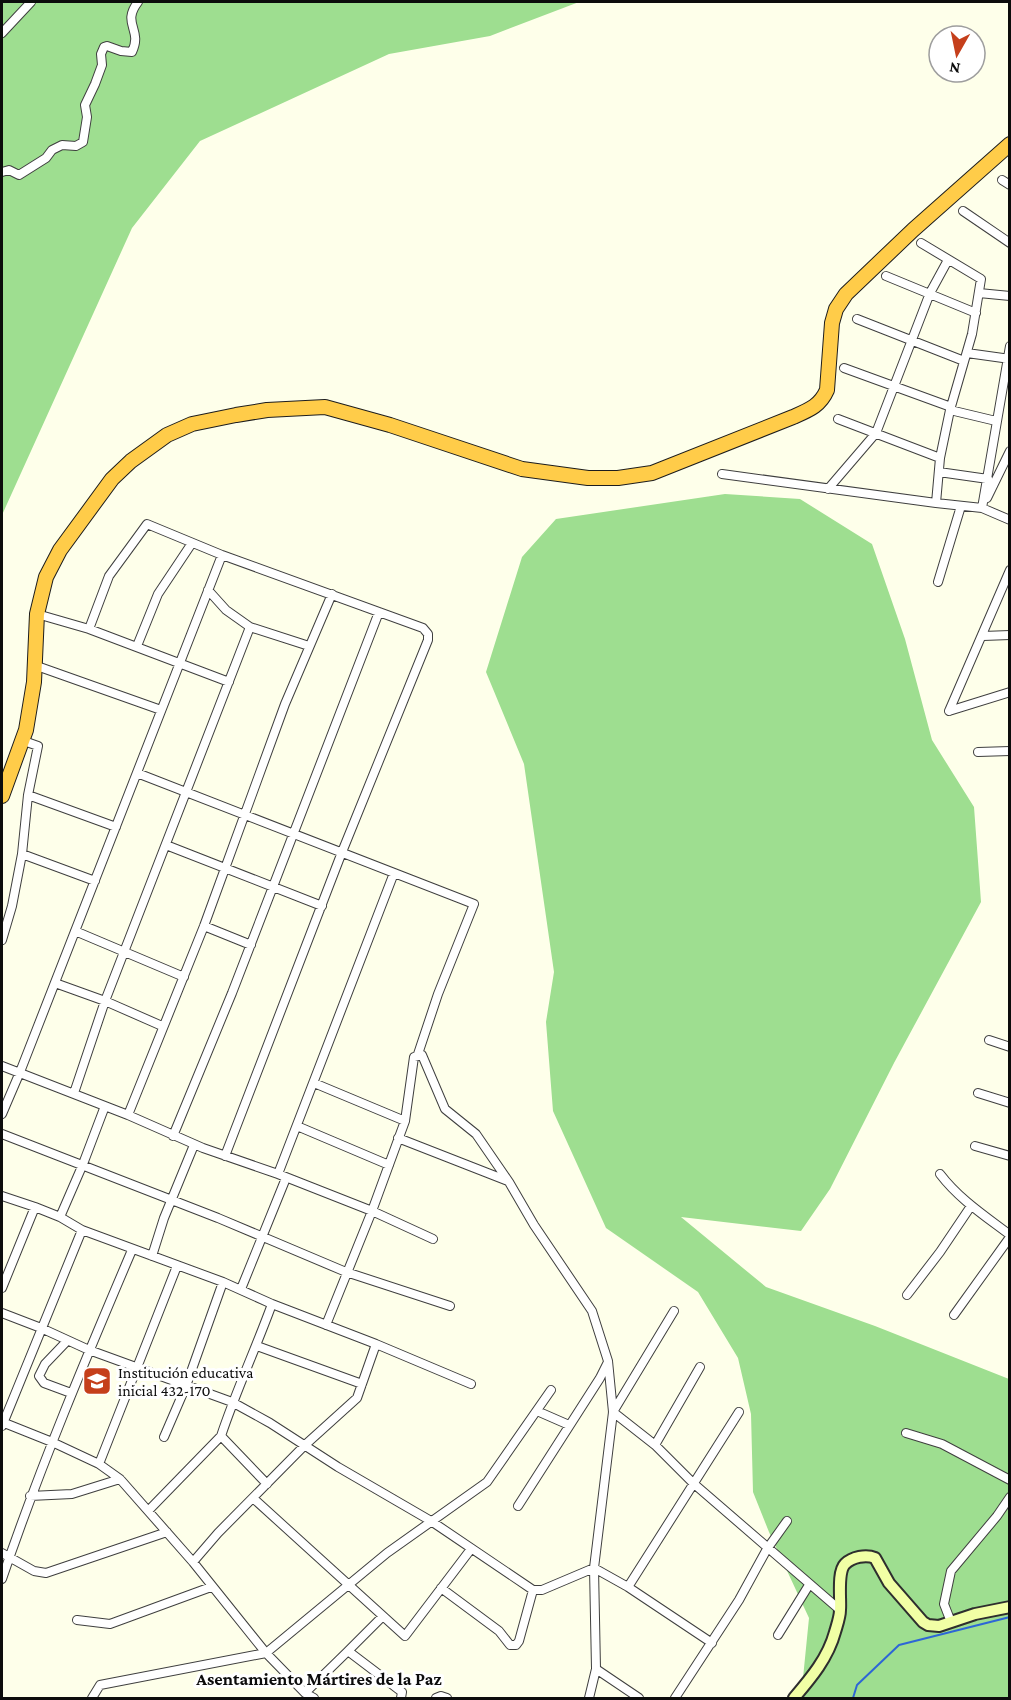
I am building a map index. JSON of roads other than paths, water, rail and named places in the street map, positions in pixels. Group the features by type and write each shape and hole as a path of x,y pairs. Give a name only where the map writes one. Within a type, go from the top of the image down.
{"highway":[{"path":"2,796 26,730 34,682 37,614 46,577 60,550 112,479 130,461 167,435 192,424 267,410 325,407 390,425 522,470 588,478 618,478 652,473 813,408 823,400 828,390 832,323 836,309 846,294 913,230 1010,144"}],"street":[{"path":"2,33 31,2"},
{"path":"2,172 9,170 19,175 62,145 80,145 83,141 87,117 85,105 102,64 101,54 107,46 132,52 136,39 130,16 131,10 138,2"},
{"path":"963,211 1010,243"},
{"path":"921,243 981,279 966,357 950,408 940,458 936,503"},
{"path":"828,489 876,433 930,293 948,261"},
{"path":"886,276 976,313"},
{"path":"979,293 1010,296"},
{"path":"857,319 966,357 1009,359"},
{"path":"982,508 1010,346"},
{"path":"844,368 950,408 996,421"},
{"path":"838,419 940,458"},
{"path":"982,508 1010,451"},
{"path":"939,472 988,479"},
{"path":"722,474 982,508 1010,520"},
{"path":"938,582 961,506"},
{"path":"89,629 109,576 147,524 222,555 423,628 428,634 428,640 342,852 225,1156"},
{"path":"137,646 158,594 192,543"},
{"path":"2,1114 222,555"},
{"path":"1010,570 949,711 1010,692"},
{"path":"208,590 226,610 250,627 309,646"},
{"path":"128,1115 204,926 309,646 332,594"},
{"path":"173,1136 251,945 379,612"},
{"path":"37,614 89,629 229,682"},
{"path":"74,1094 105,1001 250,627"},
{"path":"983,636 1010,635"},
{"path":"34,665 161,710"},
{"path":"2,940 12,906 22,854 28,795 38,746 21,740"},
{"path":"978,752 1010,751"},
{"path":"136,773 474,904 438,994 418,1054 414,1056 405,1121 326,1325"},
{"path":"28,795 116,827"},
{"path":"166,845 271,888 322,906"},
{"path":"22,854 95,881"},
{"path":"278,1174 394,873"},
{"path":"204,926 251,945"},
{"path":"75,931 184,977"},
{"path":"54,983 105,1001 162,1026"},
{"path":"990,1040 1010,1047"},
{"path":"418,1054 424,1057 445,1109 476,1134 592,1311 608,1361 613,1412 594,1568 596,1669 589,1698"},
{"path":"2,1066 128,1115 194,1145 278,1174 372,1211 433,1239"},
{"path":"314,1083 405,1121"},
{"path":"978,1094 1010,1103"},
{"path":"60,1217 105,1106"},
{"path":"297,1126 389,1165"},
{"path":"2,1134 171,1199 346,1272 450,1306"},
{"path":"398,1138 509,1182"},
{"path":"152,1256 171,1199 194,1145"},
{"path":"975,1146 1010,1156"},
{"path":"940,1174 950,1187 971,1206 1009,1234 954,1315"},
{"path":"241,1289 286,1178"},
{"path":"2,1196 36,1207 82,1230 132,1250 224,1282 272,1304 471,1384"},
{"path":"907,1295 971,1206"},
{"path":"2,1288 36,1207"},
{"path":"82,1230 2,1424 52,1442 99,1464 120,1479 193,1562 266,1653 304,1693 314,1698"},
{"path":"2,1579 5,1554 132,1250"},
{"path":"99,1464 177,1266"},
{"path":"164,1437 186,1386 224,1282"},
{"path":"148,1510 222,1436 232,1402 257,1346 272,1304"},
{"path":"613,1412 674,1311"},
{"path":"2,1313 89,1350 232,1402 431,1521 533,1590 543,1590 594,1568"},
{"path":"39,1376 45,1365 67,1341"},
{"path":"193,1562 304,1445 357,1398 376,1344"},
{"path":"257,1346 362,1384"},
{"path":"518,1506 600,1378 608,1361"},
{"path":"655,1445 700,1366"},
{"path":"22,1374 39,1376 44,1383 71,1393"},
{"path":"92,1698 100,1685 266,1653 347,1585 487,1482 552,1390"},
{"path":"537,1411 569,1425"},
{"path":"613,1412 655,1445 693,1483 840,1610"},
{"path":"628,1587 739,1412"},
{"path":"906,1433 942,1444 1010,1480"},
{"path":"222,1436 267,1484"},
{"path":"30,1496 72,1494 120,1479"},
{"path":"951,1622 944,1604 951,1571 1010,1497"},
{"path":"253,1498 405,1636 471,1549"},
{"path":"675,1698 739,1600 767,1549 787,1521"},
{"path":"5,1554 34,1571 46,1573 167,1532"},
{"path":"794,1698 811,1679 827,1654 835,1635 844,1565 865,1555 879,1562 889,1583 923,1622 934,1626 1010,1607"},
{"path":"594,1568 628,1587 712,1643"},
{"path":"778,1635 809,1585"},
{"path":"76,1620 110,1624 211,1587"},
{"path":"441,1588 499,1631 510,1645 516,1645 519,1641 533,1590"},
{"path":"304,1693 382,1617"},
{"path":"348,1651 402,1692 401,1698"},
{"path":"596,1669 639,1698"},
{"path":"436,1698 441,1696 447,1698"}],"waterway":[{"path":"853,1698 857,1685 899,1645 1010,1617"}],"place":[{"name":"Institución educativa inicial 432-170","path":"97,1381"}],"district":[{"name":"Asentamiento Mártires de la Paz","path":"319,1679"}]}
